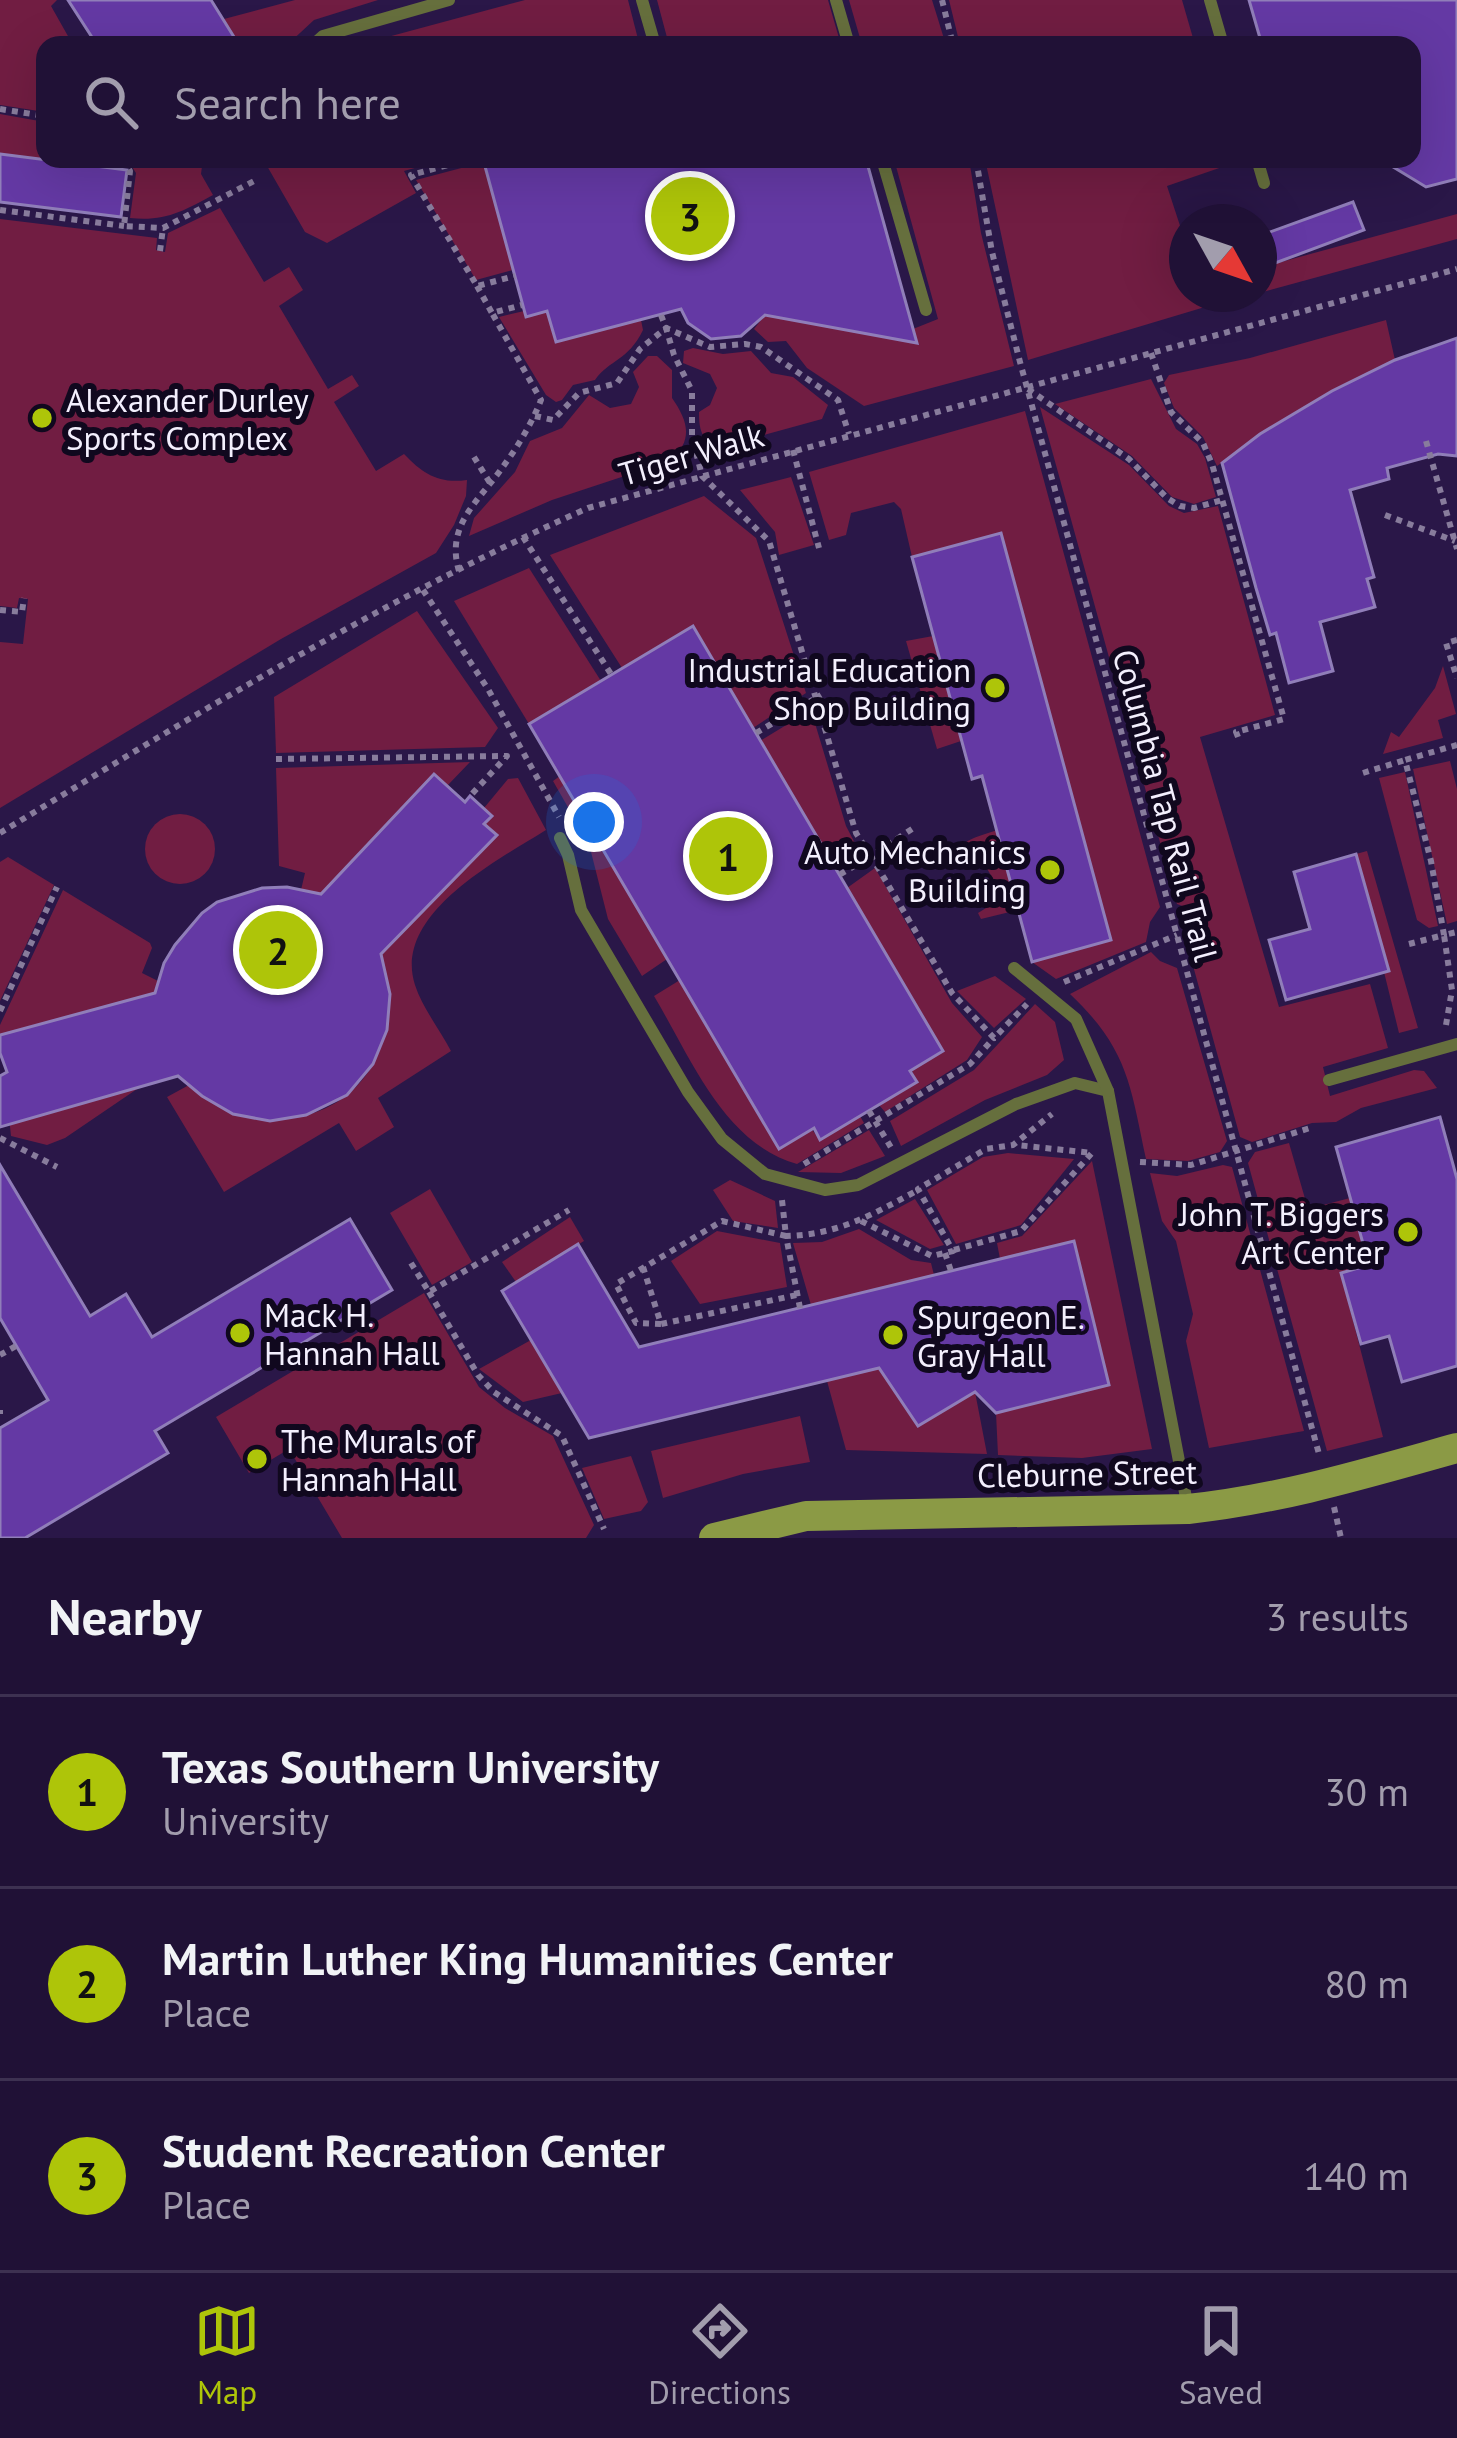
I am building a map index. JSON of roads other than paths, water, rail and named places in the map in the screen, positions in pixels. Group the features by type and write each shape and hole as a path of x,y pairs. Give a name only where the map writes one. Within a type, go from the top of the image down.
{"main road":[{"name":"Cleburne Street","path":"715,1538 806,1516 1188,1509 1281,1497 1457,1448"}],"lane":[{"path":"323,36 449,0"},
{"path":"642,0 653,36"},
{"path":"836,0 846,36"},
{"path":"1210,0 1220,36"},
{"path":"885,168 926,310"},
{"path":"1260,168 1264,183"},
{"path":"560,838 581,910 688,1092 722,1139 765,1174 825,1190 858,1185 1016,1103 1075,1083 1108,1090"},
{"path":"1014,968 1076,1018 1108,1090 1188,1509"},
{"path":"1329,1080 1457,1044"}],"place":[{"name":"Student Recreation Center","path":"690,216"},
{"name":"Alexander Durley Sports Complex","path":"42,418"},
{"name":"Industrial Education Shop Building","path":"995,688"},
{"name":"Texas Southern University","path":"728,856"},
{"name":"Auto Mechanics Building","path":"1050,870"},
{"name":"Martin Luther King Humanities Center","path":"278,950"},
{"name":"John T. Biggers Art Center","path":"1408,1232"},
{"name":"Mack H. Hannah Hall","path":"240,1333"},
{"name":"Spurgeon E. Gray Hall","path":"893,1335"},
{"name":"The Murals of Hannah Hall","path":"257,1459"}]}
